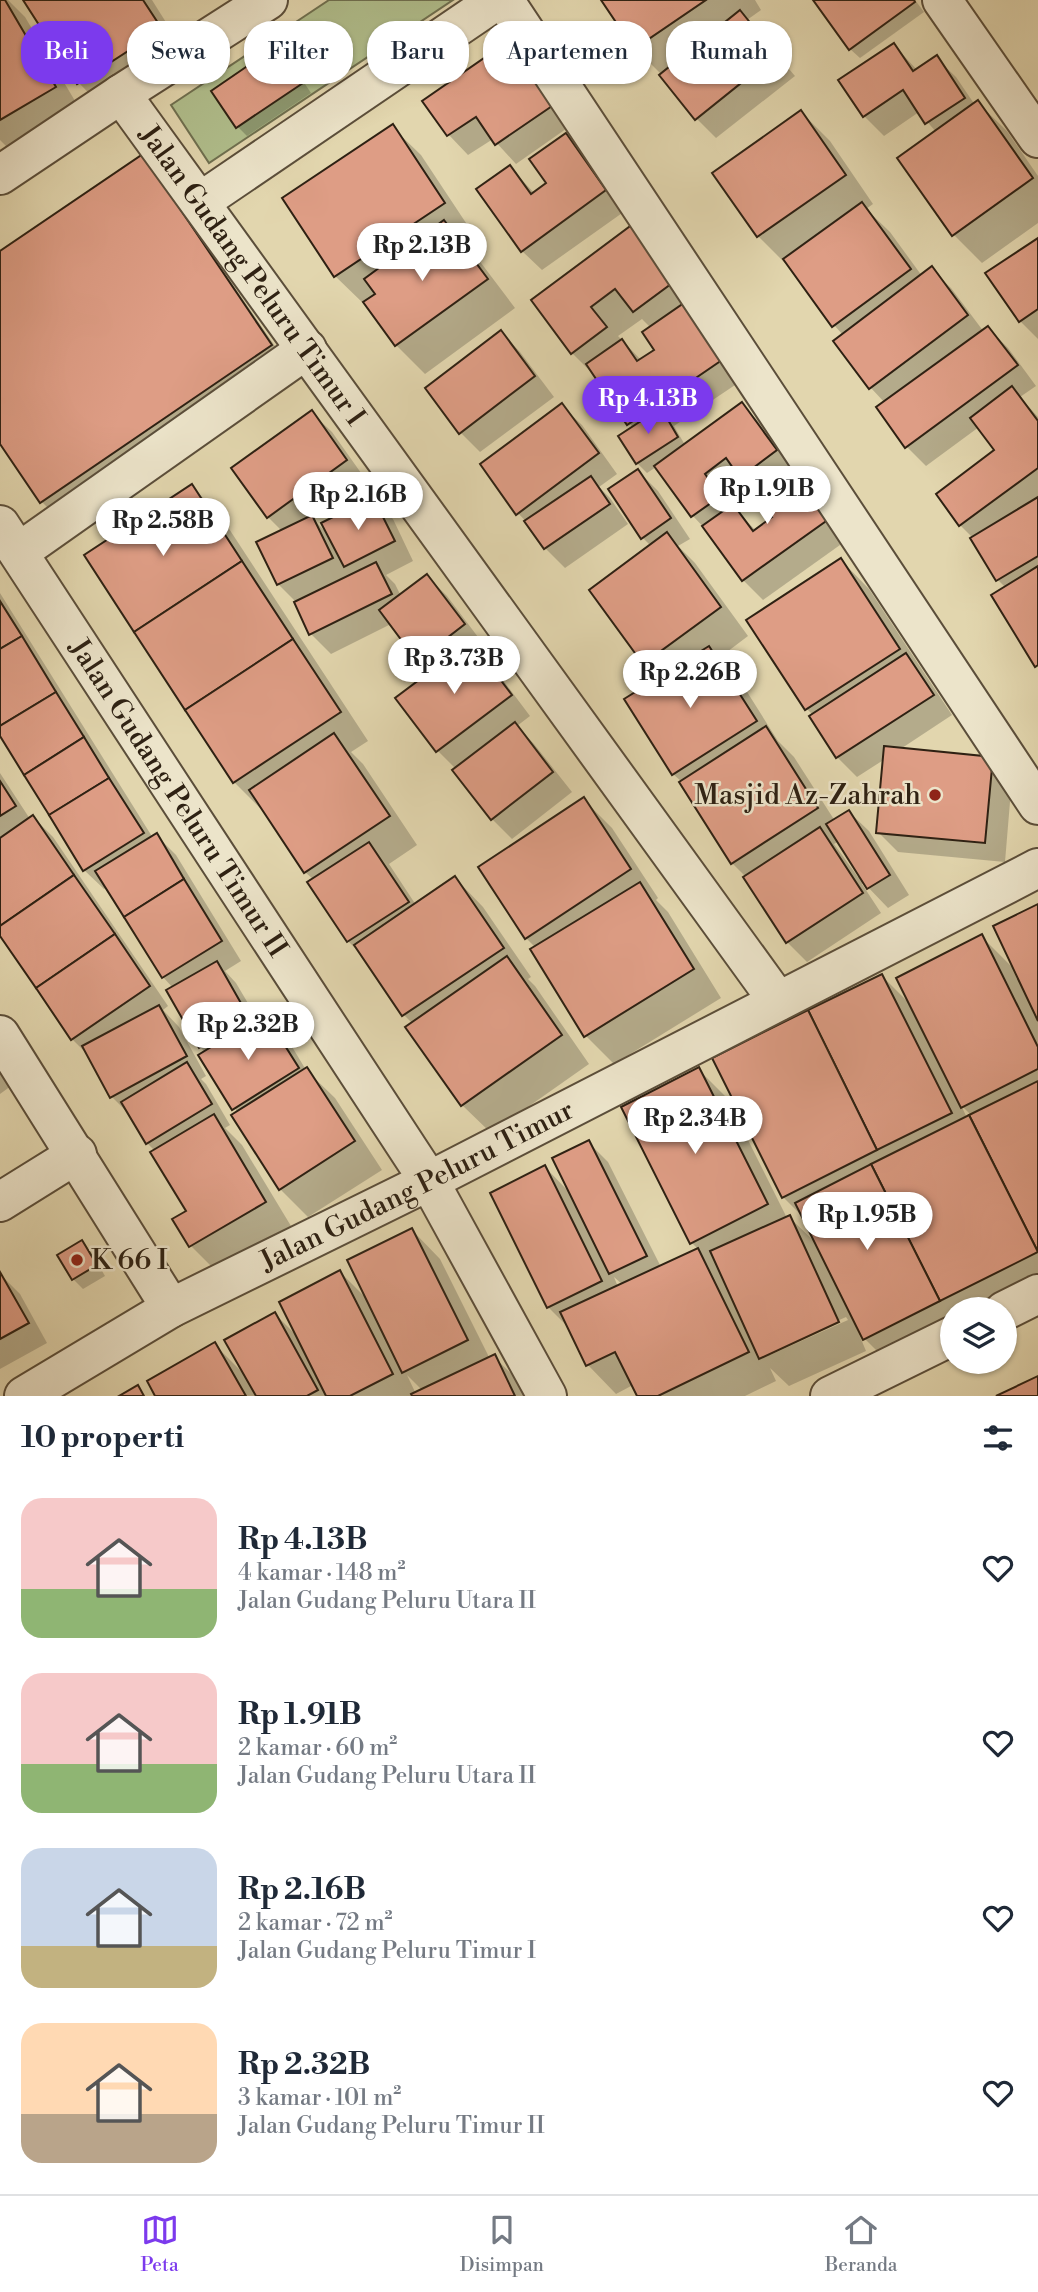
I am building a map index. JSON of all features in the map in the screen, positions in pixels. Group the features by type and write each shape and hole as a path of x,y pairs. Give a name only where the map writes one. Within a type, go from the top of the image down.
{"street":[{"path":"0,175 268,0"},
{"path":"200,202 497,0"},
{"path":"504,0 1038,805"},
{"path":"942,0 1038,138"},
{"name":"Jalan Gudang Peluru Timur I","path":"121,94 778,1001"},
{"path":"9,539 307,349"},
{"name":"Jalan Gudang Peluru Timur II","path":"9,539 429,1181 547,1396"},
{"name":"Jalan Gudang Peluru Timur","path":"24,1396 171,1308 429,1181 1038,868"},
{"path":"0,1035 171,1308"},
{"path":"0,1202 77,1154"},
{"path":"1017,1304 1038,1294"},
{"path":"830,1396 940,1342"}],"green space":[{"path":"329,0 453,0 422,21 367,21 367,57 353,67 353,21 297,21"},
{"path":"244,56 244,84 327,84 209,163 171,105 203,84 230,84 230,66"}],"building":[{"path":"0,0 5,0 21,27 21,84 54,84 56,87 0,120"},
{"path":"23,0 143,0 157,21 127,21 127,52 113,61 113,21 36,21"},
{"path":"601,0 706,0 675,21 666,21 666,27 652,37 652,21 615,21"},
{"path":"813,0 914,0 915,2 849,50"},
{"path":"740,10 749,21 726,21"},
{"path":"894,43 913,71 937,55 965,98 925,124 903,90 863,117 838,80"},
{"path":"483,59 483,84 541,84 555,104 495,145 476,117 447,136 422,101 447,84 469,84 469,68"},
{"path":"244,68 244,84 302,84 236,128 211,91 221,84 230,84 230,78"},
{"path":"666,69 666,84 659,75"},
{"path":"666,84 740,84 695,120"},
{"path":"978,100 1033,178 952,236 897,158"},
{"path":"801,110 846,175 757,237 712,173"},
{"path":"393,124 445,203 334,277 282,198"},
{"path":"566,133 606,190 521,252 476,189 510,165 531,194 546,183 529,159"},
{"path":"143,154 272,345 40,503 0,444 0,251"},
{"path":"862,202 911,269 832,327 783,259"},
{"path":"444,220 488,279 395,346 363,302 375,294 364,279"},
{"path":"633,224 675,281 633,312 615,289 591,307 607,327 571,354 531,300"},
{"path":"1038,238 1038,309 1019,322 985,273"},
{"path":"932,266 968,315 869,389 833,341"},
{"path":"684,303 722,360 627,425 586,364 622,339 637,361 654,350 642,332"},
{"path":"988,326 1018,365 905,448 876,407"},
{"path":"501,330 535,376 459,434 425,388"},
{"path":"1012,386 1038,421 1038,468 959,526 936,494 994,450 970,418"},
{"path":"742,402 777,450 740,478 726,458 705,474 721,496 691,517 654,466"},
{"path":"562,403 599,453 516,515 480,464"},
{"path":"661,408 678,437 636,464 618,436"},
{"path":"312,410 347,460 267,518 231,468"},
{"path":"638,469 671,518 641,539 608,489"},
{"path":"793,470 829,519 742,581 702,526 733,504 753,531 772,517 757,496"},
{"path":"591,476 610,504 544,549 524,521"},
{"path":"192,484 242,561 134,632 84,555"},
{"path":"373,497 395,541 344,567 321,523"},
{"path":"1038,497 1038,556 996,581 970,538"},
{"path":"312,515 333,558 277,585 256,542"},
{"path":"667,532 721,607 643,664 589,590"},
{"path":"841,558 900,649 805,710 746,620"},
{"path":"242,561 293,639 185,710 134,632"},
{"path":"376,562 392,594 309,635 294,602"},
{"path":"1038,566 1038,665 1035,667 991,595"},
{"path":"427,574 465,624 417,661 379,610"},
{"path":"0,601 22,636 0,649"},
{"path":"22,636 56,692 0,726 0,649"},
{"path":"293,639 341,712 233,783 185,710"},
{"path":"471,641 512,695 436,752 395,698"},
{"path":"709,646 757,721 672,775 624,699"},
{"path":"906,653 934,695 836,758 809,716"},
{"path":"56,692 84,737 24,775 0,736 0,726"},
{"path":"515,722 553,772 491,820 452,770"},
{"path":"766,726 818,808 731,864 679,782"},
{"path":"334,733 390,816 304,873 249,790"},
{"path":"84,737 109,778 49,815 24,775"},
{"name":"Masjid Az-Zahrah","path":"884,746 993,757 985,843 876,833"},
{"path":"109,778 144,833 83,871 49,815"},
{"path":"0,781 16,806 0,816"},
{"path":"584,797 631,869 525,939 478,867"},
{"path":"849,810 890,875 867,889 826,824"},
{"path":"33,815 74,875 0,926 0,838"},
{"path":"820,827 863,893 786,943 743,877"},
{"path":"157,833 184,879 124,917 95,871"},
{"path":"369,842 409,902 347,942 307,882"},
{"path":"74,875 115,934 36,988 0,936 0,926"},
{"path":"455,876 504,948 402,1016 354,945"},
{"path":"184,879 222,941 162,978 124,917"},
{"path":"640,882 694,969 584,1037 530,949"},
{"path":"1038,904 1038,1021 993,926"},
{"path":"115,934 150,986 71,1040 36,988"},
{"path":"982,934 1038,1047 1038,1069 961,1108 896,978"},
{"path":"507,956 562,1035 461,1106 405,1027"},
{"path":"217,961 250,1019 199,1048 166,990"},
{"path":"882,974 952,1113 877,1150 808,1010"},
{"path":"159,1005 187,1056 110,1098 82,1046"},
{"path":"808,1010 877,1150 782,1198 712,1058"},
{"path":"265,1014 299,1068 232,1110 198,1055"},
{"path":"187,1062 212,1104 146,1144 121,1102"},
{"path":"307,1067 355,1141 279,1190 231,1115"},
{"path":"699,1067 768,1204 690,1244 621,1107"},
{"path":"1038,1081 1038,1252 969,1115"},
{"path":"214,1114 266,1202 189,1247 172,1219 186,1211 150,1152"},
{"path":"969,1115 1038,1252 948,1297 940,1297 940,1301 871,1164"},
{"path":"589,1140 647,1256 609,1274 552,1158"},
{"path":"871,1164 940,1301 863,1340 795,1203"},
{"path":"545,1165 602,1281 547,1308 490,1193"},
{"path":"790,1215 839,1322 759,1359 710,1251"},
{"path":"412,1228 468,1340 402,1373 347,1260"},
{"name":"K 66 I","path":"82,1240 97,1265 72,1280 57,1255"},
{"path":"698,1248 749,1352 658,1396 637,1396 615,1352 586,1366 560,1312"},
{"path":"340,1270 393,1374 350,1396 326,1396 279,1302"},
{"path":"0,1272 29,1323 0,1339"},
{"path":"275,1312 318,1390 307,1396 256,1396 224,1340"},
{"path":"215,1342 246,1396 155,1396 147,1381"},
{"path":"495,1354 515,1396 411,1394"},
{"path":"1038,1376 1038,1396 996,1396"},
{"path":"138,1385 144,1396 119,1396"}],"place":[{"name":"Masjid Az-Zahrah","path":"935,795"},
{"name":"K 66 I","path":"77,1260"}]}
